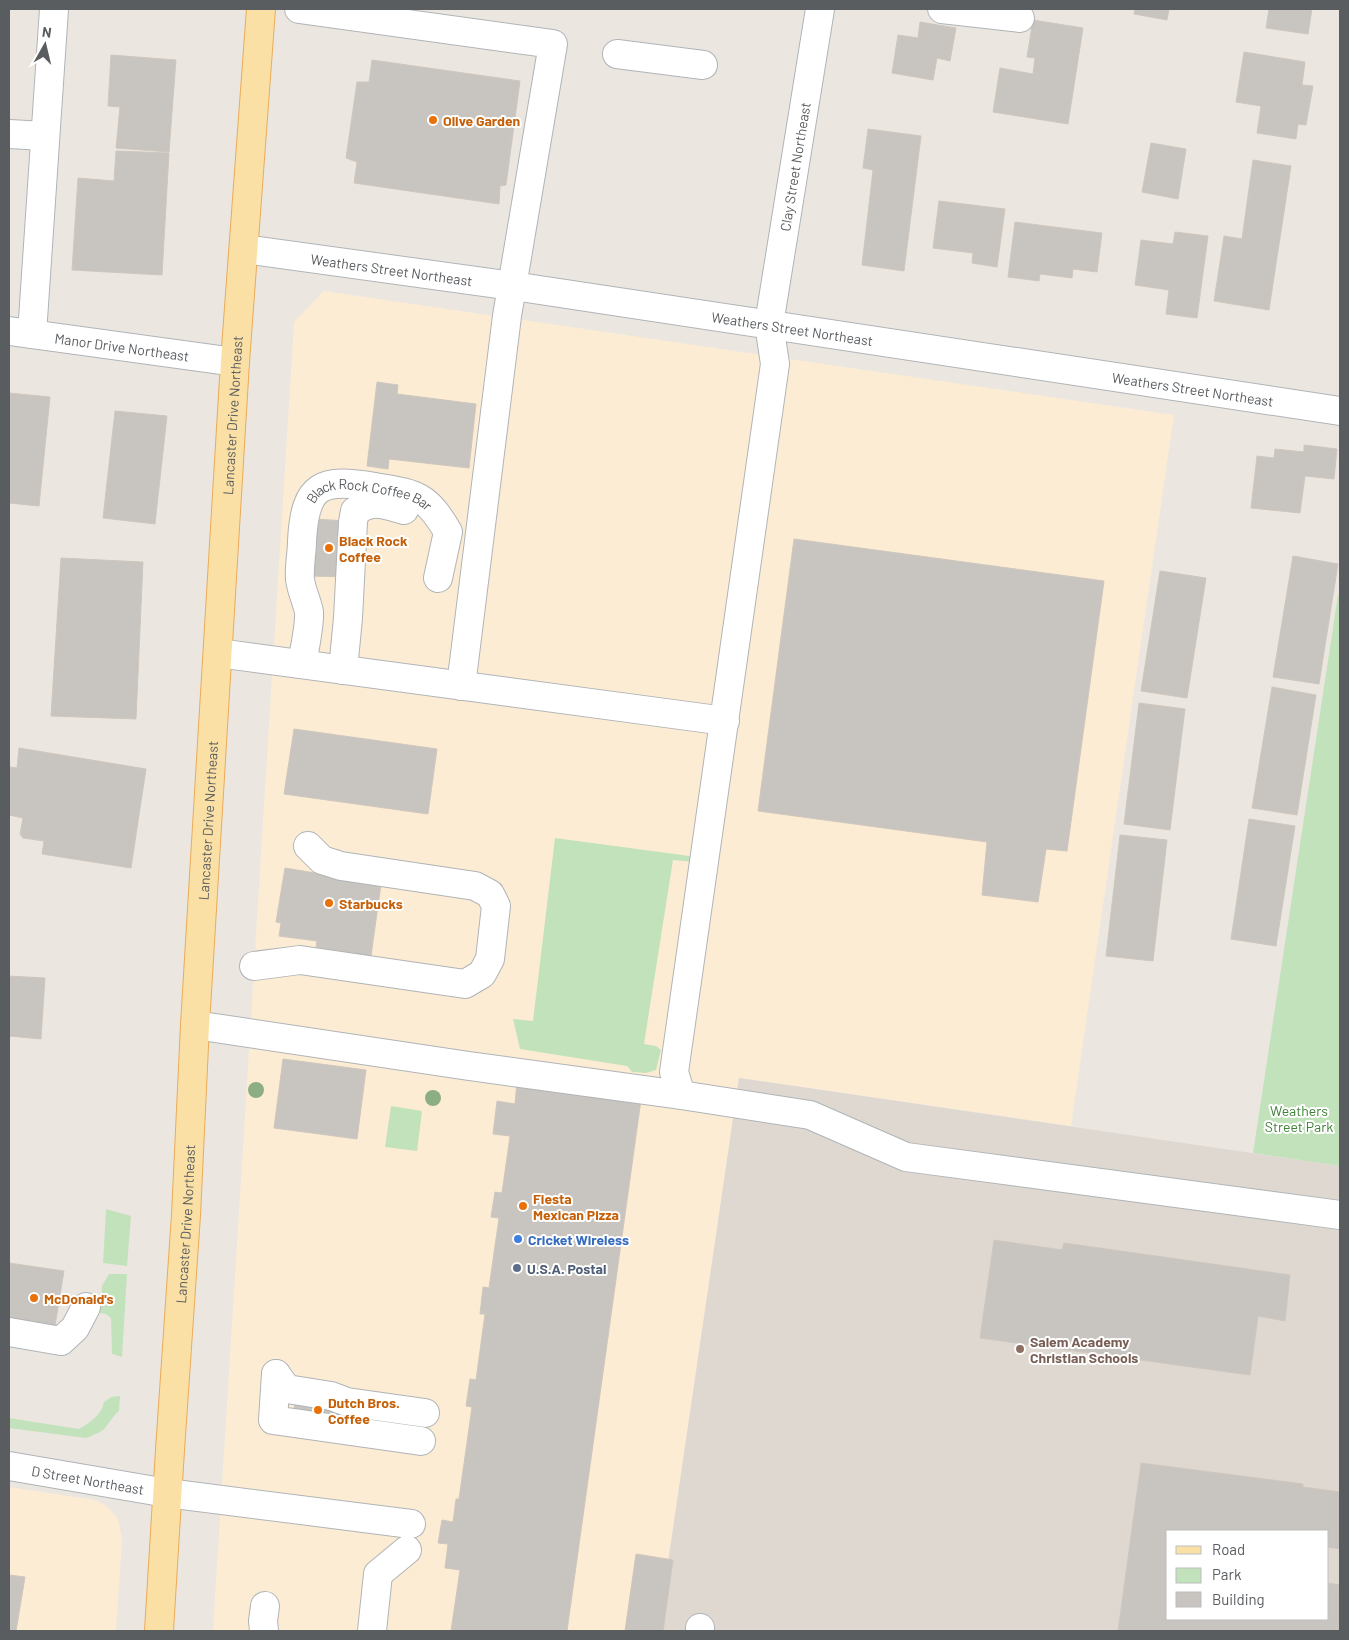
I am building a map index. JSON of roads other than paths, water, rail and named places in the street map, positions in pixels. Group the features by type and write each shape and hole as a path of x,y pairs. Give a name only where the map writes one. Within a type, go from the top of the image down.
{"main road":[{"name":"Lancaster Drive Northeast","path":"159,1631 186,1215 195,1025 235,362 261,9"}],"street":[{"path":"20,332 45,136 54,9"},
{"path":"299,9 554,44 507,318 461,686"},
{"name":"Clay Street Northeast","path":"681,1095 674,1072 775,364 769,324 820,9"},
{"path":"942,9 1020,18"},
{"path":"617,54 703,65"},
{"path":"9,134 45,136"},
{"name":"Weathers Street Northeast","path":"244,249 1339,404"},
{"name":"Manor Drive Northeast","path":"20,332 235,362"},
{"name":"Black Rock Coffee Bar","path":"302,664 309,613 300,578 303,525 306,508 313,495 328,484 348,482 413,494 428,504 438,515 448,532 438,578 432,540 425,524 407,511 384,504 367,504 355,512 348,618 342,670"},
{"path":"218,653 724,721"},
{"path":"254,966 300,960 464,984 482,974 490,959 496,906 490,894 475,886 340,866 322,860 308,846"},
{"path":"195,1025 810,1115 906,1157 1340,1215"},
{"path":"9,1332 61,1341 76,1328 86,1307"},
{"path":"421,1440 273,1420 276,1374 287,1389 331,1396 347,1402 424,1413"},
{"name":"D Street Northeast","path":"9,1466 409,1537 378,1574 372,1631"}],"place":[{"name":"Olive Garden","path":"433,120"},
{"name":"Black Rock Coffee","path":"329,548"},
{"name":"Starbucks","path":"329,903"},
{"name":"Fiesta Mexican Pizza","path":"523,1206"},
{"name":"Cricket Wireless","path":"518,1239"},
{"name":"U.S.A. Postal","path":"517,1268"},
{"name":"McDonald's","path":"34,1298"},
{"name":"Salem Academy Christian Schools","path":"1020,1349"},
{"name":"Dutch Bros. Coffee","path":"318,1410"}],"park label":[{"name":"Weathers Street Park","path":"1299,1118"}]}
